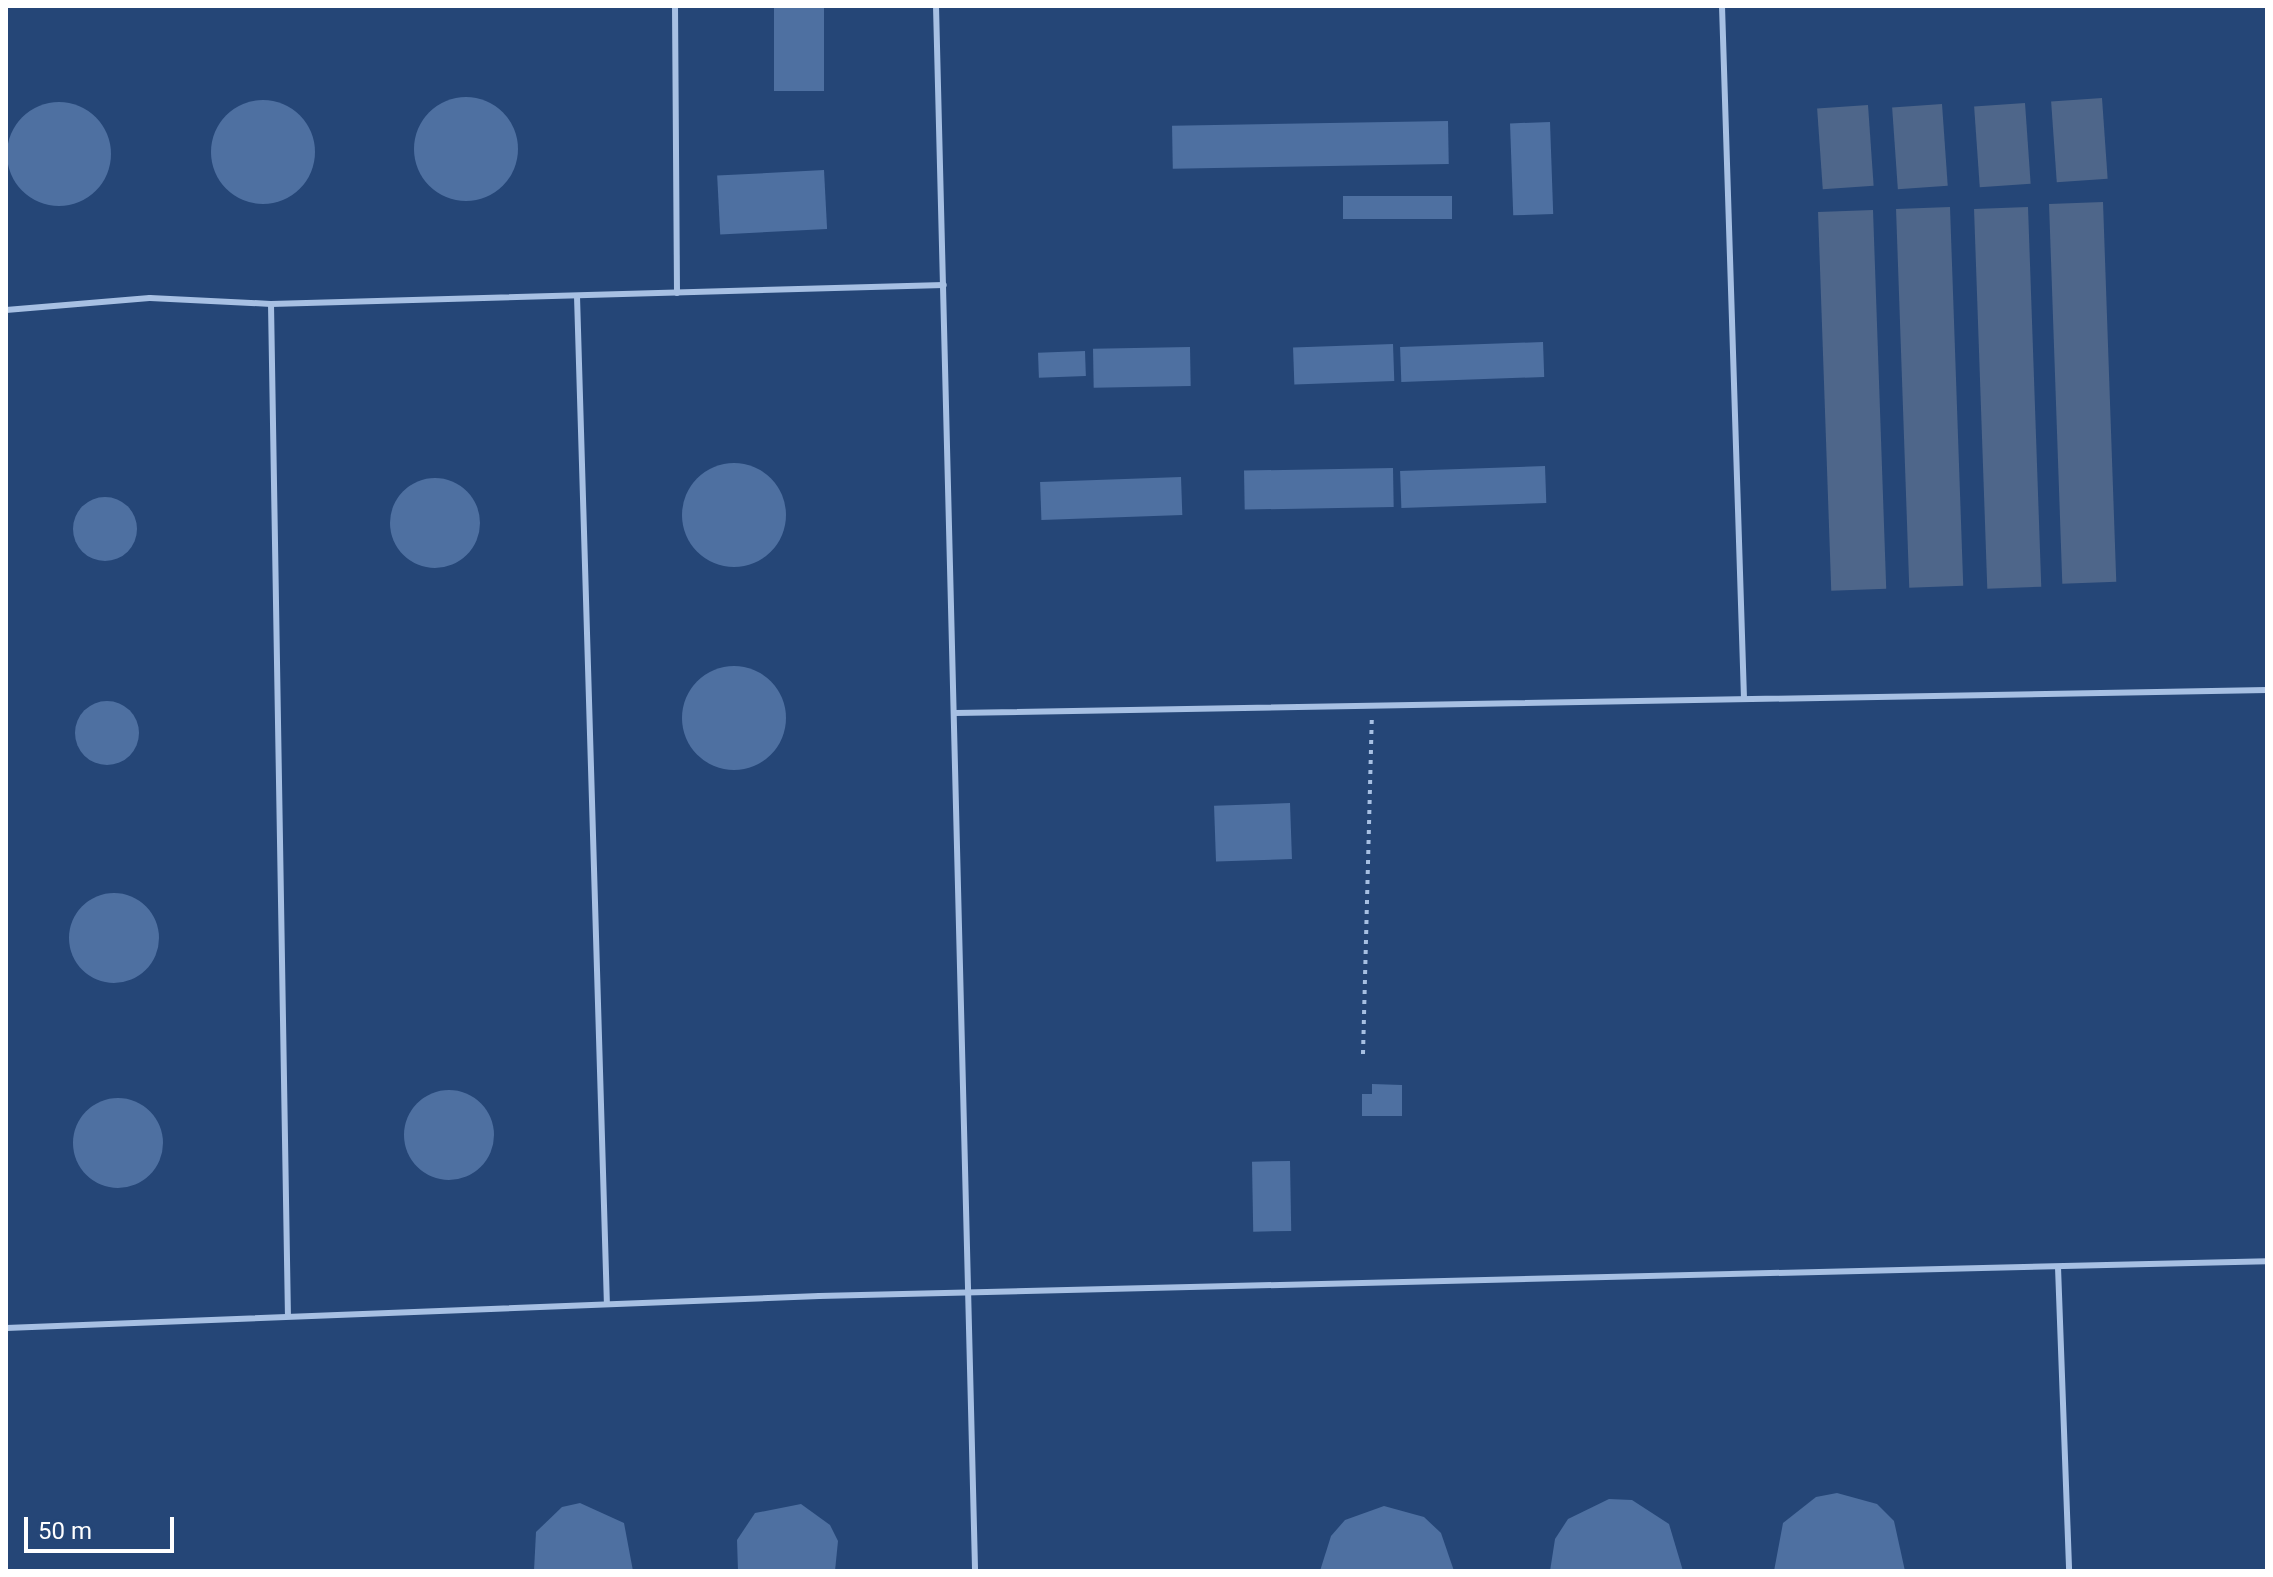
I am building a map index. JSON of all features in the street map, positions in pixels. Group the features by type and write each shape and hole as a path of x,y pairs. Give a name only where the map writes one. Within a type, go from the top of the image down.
{"lane":[{"path":"675,6 677,293"},
{"path":"936,6 971,1294 975,1571"},
{"path":"1722,6 1744,699"},
{"path":"6,310 150,298 271,304 944,285"},
{"path":"577,296 607,1304"},
{"path":"271,304 288,1315"},
{"path":"955,713 2267,690"},
{"path":"6,1328 607,1304 2267,1261"},
{"path":"2058,1267 2069,1571"}],"path":[{"path":"1363,1054 1373,706"}],"water":[{"path":"2102,98 2108,179 2057,182 2051,102"},
{"path":"2025,103 2031,184 1980,187 1974,107"},
{"path":"1942,104 1948,186 1898,189 1892,107"},
{"path":"1868,105 1874,186 1823,189 1817,109"},
{"path":"2103,202 2116,582 2062,584 2049,204"},
{"path":"1950,207 1963,586 1909,588 1896,209"},
{"path":"2028,207 2041,587 1987,589 1974,209"},
{"path":"1873,210 1886,589 1831,591 1818,212"}],"building":[{"path":"774,6 824,6 824,91 774,91"},
{"path":"466,97 486,101 509,120 518,149 514,169 495,192 466,201 446,197 423,178 414,149 418,129 437,106"},
{"path":"263,100 283,104 306,123 315,152 311,172 292,195 263,204 243,200 220,181 211,152 215,132 234,109"},
{"path":"59,102 79,106 102,125 111,154 107,174 88,197 59,206 39,202 16,183 7,154 11,134 30,111"},
{"path":"1448,121 1449,164 1173,169 1172,126"},
{"path":"1550,122 1553,214 1513,215 1510,123"},
{"path":"824,170 827,229 720,235 717,176"},
{"path":"1343,196 1452,196 1452,219 1343,219"},
{"path":"1543,342 1544,377 1401,382 1400,347"},
{"path":"1393,344 1394,381 1294,384 1293,347"},
{"path":"1190,347 1191,386 1094,388 1093,349"},
{"path":"1085,351 1086,376 1039,378 1038,353"},
{"path":"734,463 754,467 777,486 786,515 782,535 763,558 734,567 714,563 691,544 682,515 686,495 705,472"},
{"path":"1545,466 1546,503 1401,508 1400,471"},
{"path":"1393,468 1394,507 1245,510 1244,471"},
{"path":"1181,477 1182,515 1041,520 1040,482"},
{"path":"435,478 452,482 467,491 476,506 480,523 476,540 467,555 452,564 435,568 418,564 403,555 394,540 390,523 394,506 403,491 418,482"},
{"path":"99,497 111,497 128,506 135,517 135,541 128,552 111,561 99,561 87,556 78,547 73,535 73,523 78,511 87,502"},
{"path":"734,666 754,670 777,689 786,718 782,738 763,761 734,770 714,766 691,747 682,718 686,698 705,675"},
{"path":"101,701 113,701 130,710 137,721 137,745 130,756 113,765 101,765 89,760 80,751 75,739 75,727 80,715 89,706"},
{"path":"1290,803 1292,859 1216,862 1214,806"},
{"path":"114,893 131,897 146,906 155,921 159,938 155,955 146,970 131,979 114,983 97,979 82,970 73,955 69,938 73,921 82,906 97,897"},
{"path":"1372,1084 1402,1085 1402,1116 1362,1116 1362,1094 1372,1094"},
{"path":"449,1090 466,1094 481,1103 490,1118 494,1135 490,1152 481,1167 466,1176 449,1180 432,1176 417,1167 408,1152 404,1135 408,1118 417,1103 432,1094"},
{"path":"118,1098 135,1102 150,1111 159,1126 163,1143 159,1160 150,1175 135,1184 118,1188 101,1184 86,1175 77,1160 73,1143 77,1126 86,1111 101,1102"},
{"path":"1290,1161 1291,1231 1253,1232 1252,1162"},
{"path":"1837,1493 1877,1504 1894,1521 1905,1571 1774,1571 1783,1523 1816,1497"},
{"path":"1609,1499 1632,1500 1669,1524 1683,1571 1550,1571 1555,1539 1568,1519"},
{"path":"580,1503 624,1523 633,1571 534,1571 536,1532 562,1507"},
{"path":"801,1504 830,1525 838,1541 835,1571 738,1571 737,1540 755,1513"},
{"path":"1384,1506 1424,1517 1441,1533 1454,1571 1320,1571 1331,1536 1345,1520"}]}
